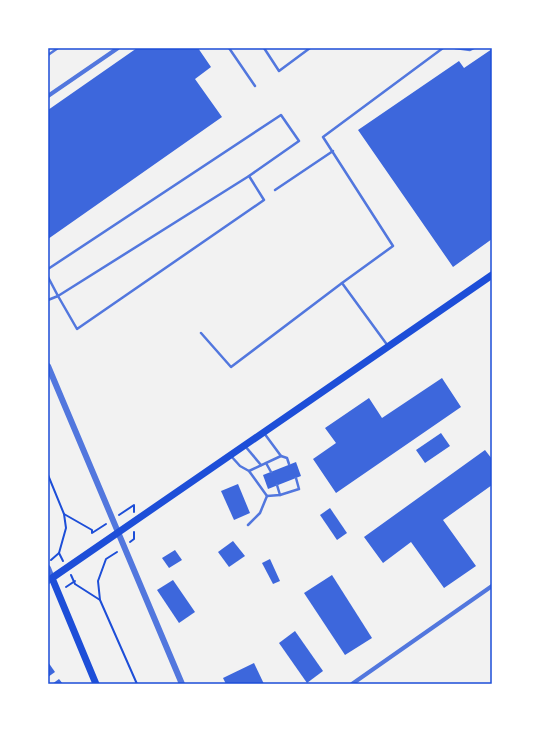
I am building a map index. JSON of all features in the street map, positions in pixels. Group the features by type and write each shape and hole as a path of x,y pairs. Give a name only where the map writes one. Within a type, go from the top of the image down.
{"main road":[{"path":"96,684 50,580 492,274"}],"street":[{"path":"48,96 118,48"},
{"path":"48,366 182,684"},
{"path":"48,568 50,580"},
{"path":"352,684 492,586"}],"lane":[{"path":"48,55 58,48"},
{"path":"229,48 255,86"},
{"path":"264,48 279,70 310,48"},
{"path":"201,332 231,367 393,246 323,137 443,48"},
{"path":"455,48 470,50 474,48"},
{"path":"48,269 281,115 299,141 249,176 58,296 48,300"},
{"path":"274,190 333,152"},
{"path":"48,277 76,329 264,200 249,176"},
{"path":"342,283 389,346"},
{"path":"264,433 281,456 287,458 289,464"},
{"path":"245,446 262,465"},
{"path":"231,455 240,466 250,471 267,496"},
{"path":"250,471 281,456"},
{"path":"266,463 271,472"},
{"path":"267,496 280,495 299,489 296,478"},
{"path":"277,485 280,495"},
{"path":"248,525 260,513 267,496"}],"path":[{"path":"48,475 64,514 66,528 59,553 48,562"},
{"path":"64,514 92,530 92,533"},
{"path":"106,559 98,581 100,600 137,684"},
{"path":"75,581 75,584 100,600"}],"building":[{"path":"137,48 198,48 211,67 195,79 222,117 48,239 48,110"},
{"path":"492,49 492,239 453,267 358,130 459,61 464,68"},
{"path":"442,378 461,407 336,493 313,459 336,443 325,428 369,398 382,418"},
{"path":"441,433 450,446 425,463 416,450"},
{"path":"485,450 492,459 492,485 443,520 476,566 444,588 411,542 383,563 364,537"},
{"path":"296,462 301,476 268,489 263,475"},
{"path":"238,484 250,513 234,520 221,491"},
{"path":"330,508 347,533 337,540 320,515"},
{"path":"233,541 245,556 229,567 218,552"},
{"path":"175,550 182,560 169,568 162,558"},
{"path":"270,559 280,581 273,584 262,563"},
{"path":"332,575 372,638 345,655 304,593"},
{"path":"173,580 195,612 179,623 157,590"},
{"path":"295,631 323,671 307,683 279,643"},
{"path":"48,662 55,672 48,677"},
{"path":"254,663 264,684 226,684 223,678"},
{"path":"59,679 63,684 52,684"}]}
